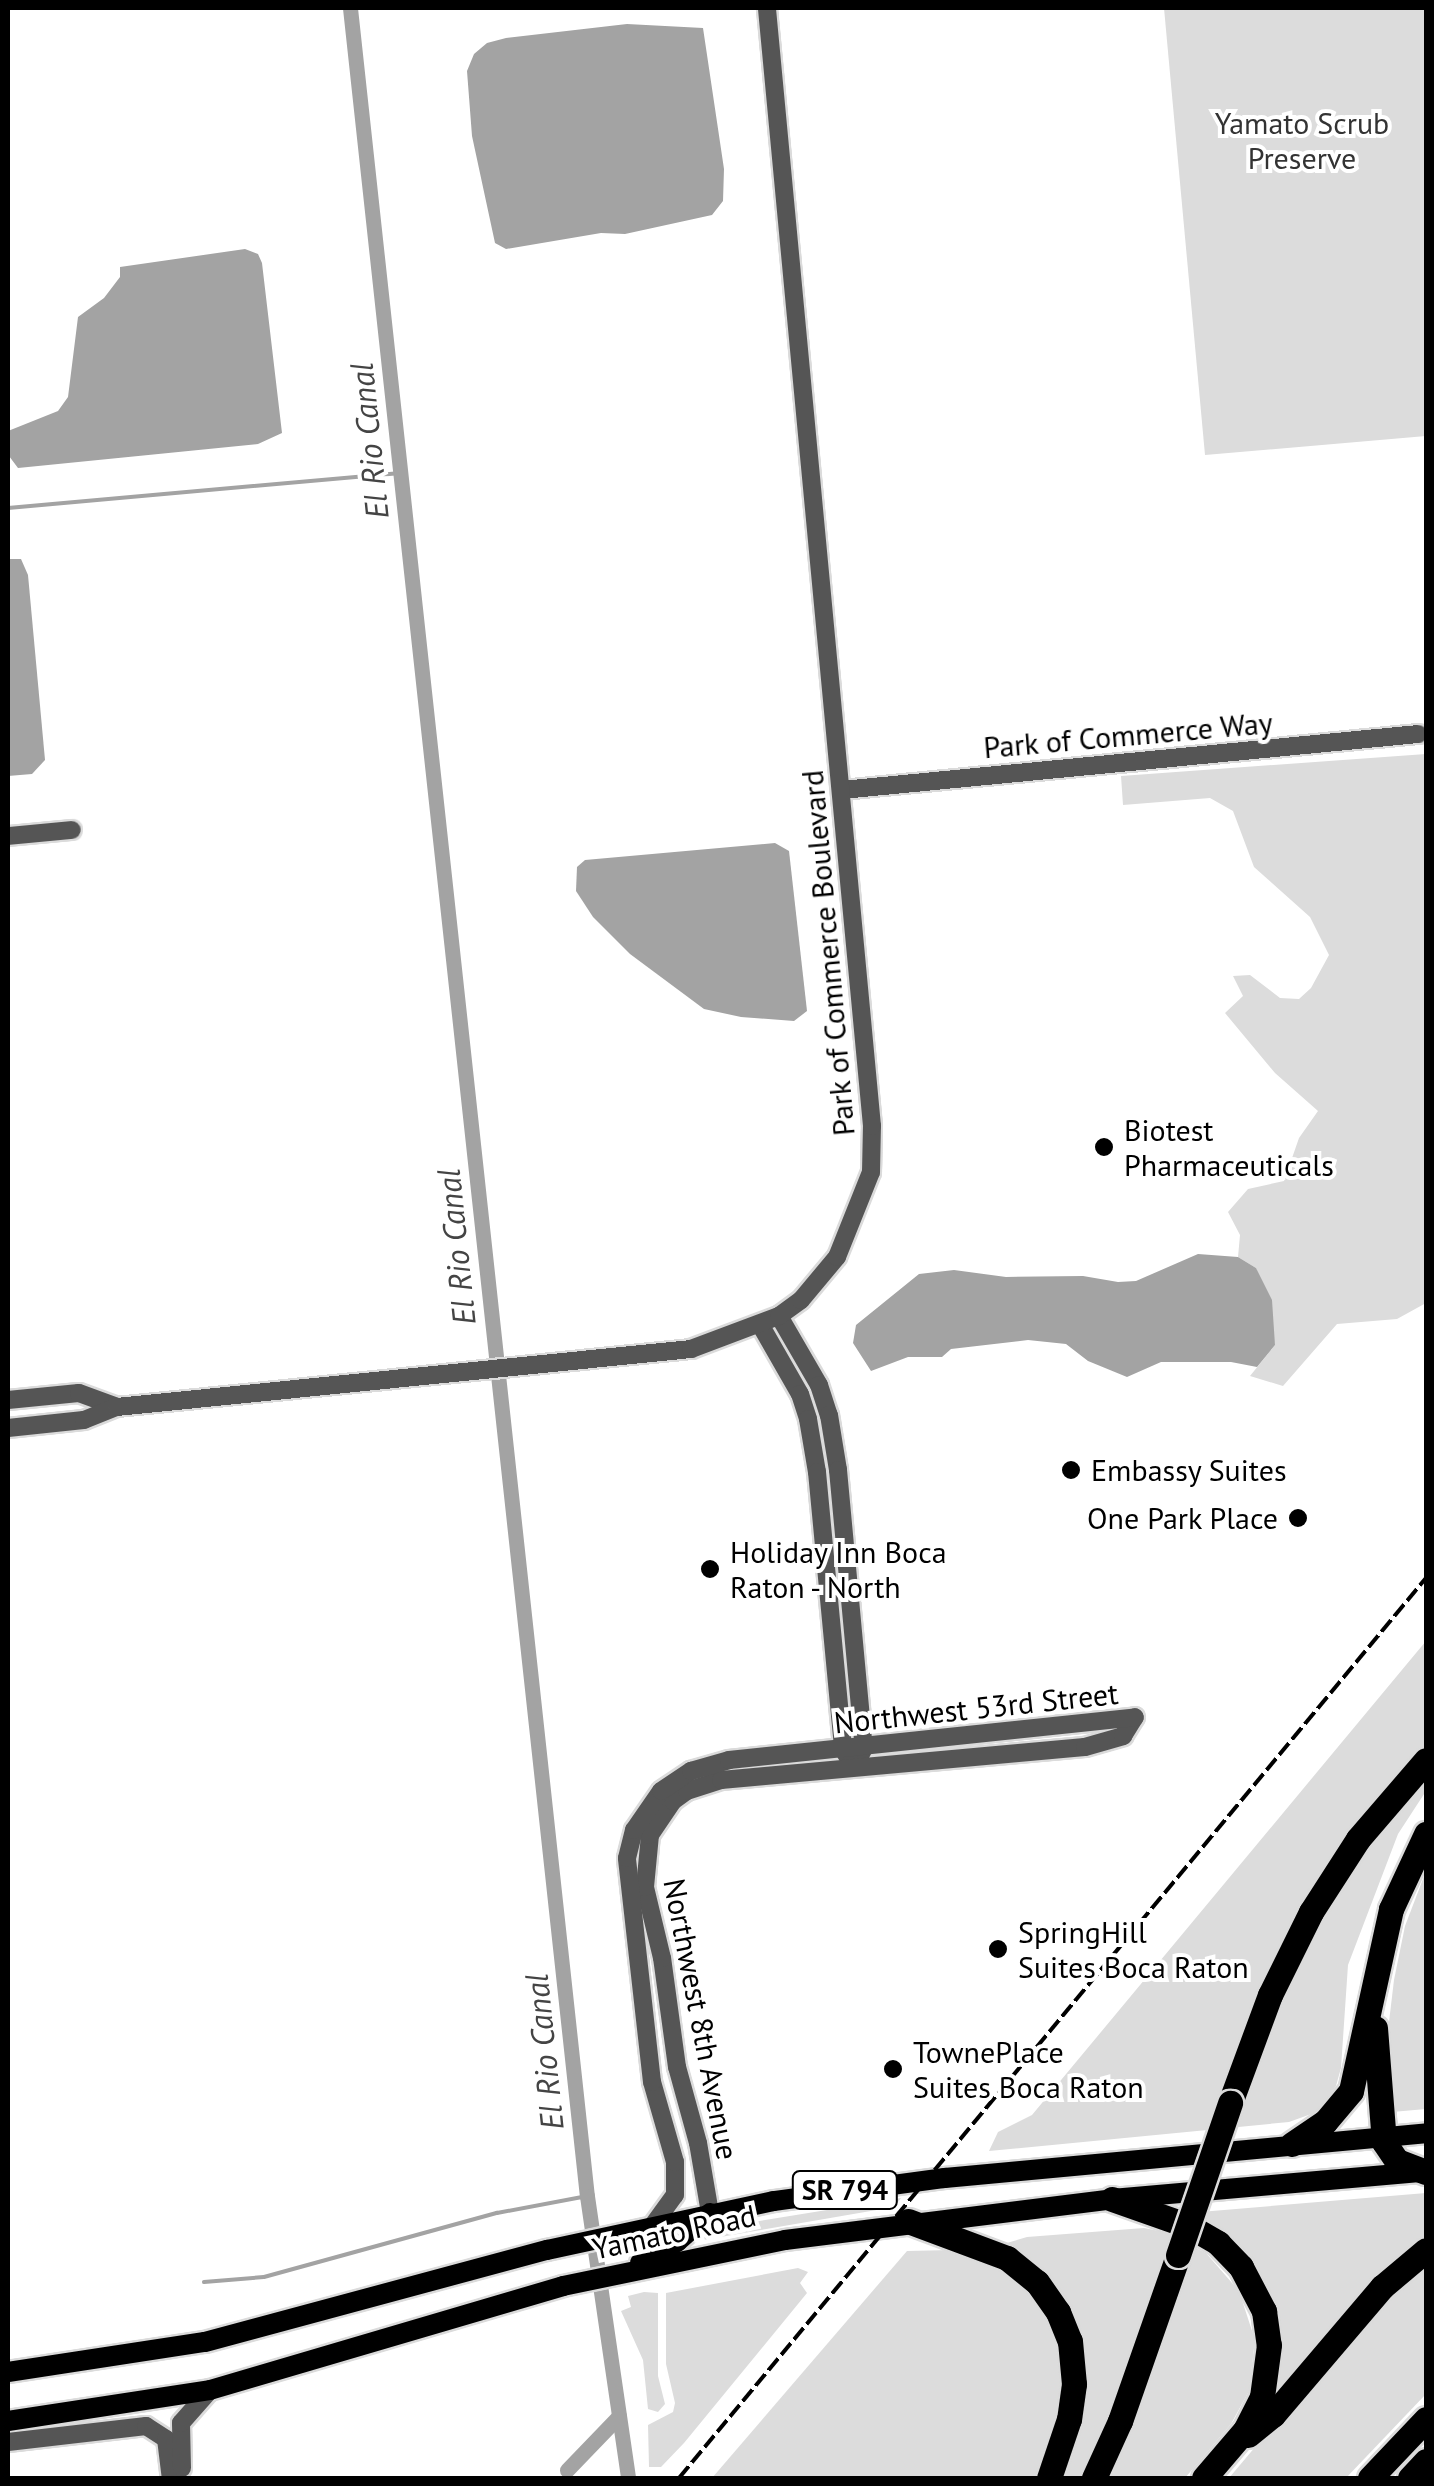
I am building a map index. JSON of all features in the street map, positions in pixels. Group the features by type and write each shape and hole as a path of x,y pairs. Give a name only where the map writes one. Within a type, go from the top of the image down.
{"highway":[{"path":"1094,2478 1120,2421 1270,1995 1311,1912 1358,1839 1426,1760"},
{"path":"1292,2144 1326,2122 1350,2091 1391,1909 1426,1834"},
{"path":"1374,1983 1382,2136 1398,2160 1426,2172"},
{"path":"1112,2199 1208,2236 1234,2259 1260,2299 1269,2345 1265,2385 1252,2418 1204,2478"},
{"path":"908,2221 1008,2258 1037,2282 1058,2312 1070,2342 1074,2384 1069,2419 1049,2478"},
{"path":"1224,2454 1273,2416 1374,2295 1426,2250"},
{"path":"1370,2478 1426,2419"},
{"path":"1410,2478 1426,2461"}],"main road":[{"name":"Yamato Road","path":"8,2372 206,2342 547,2250 710,2212 944,2178 1426,2133"},
{"name":"Yamato Road","path":"8,2421 210,2390 564,2286 908,2221 1426,2172"},
{"path":"621,2274 678,2242 710,2212"}],"street":[{"name":"Park of Commerce Boulevard","path":"8,1428 84,1420 117,1407 692,1349 779,1316 802,1300 838,1257 871,1172 872,1126 767,8"},
{"name":"Park of Commerce Way","path":"842,790 1418,734"},
{"path":"8,836 72,830"},
{"path":"779,1316 819,1385 829,1415 838,1470 864,1748 855,1768"},
{"path":"761,1326 800,1394 808,1419 843,1749 855,1768"},
{"name":"Park of Commerce Boulevard","path":"8,1400 80,1394 117,1407"},
{"name":"Northwest 53rd Street","path":"1135,1718 1123,1736 1085,1747 706,1783 673,1801 642,1833 662,1791 691,1771 729,1760 1135,1718"},
{"name":"Northwest 8th Avenue","path":"642,1833 645,1887 662,1958 676,2067 698,2142 710,2212"},
{"name":"Northwest 8th Avenue","path":"642,1833 627,1858 628,1886 652,2082 672,2147 676,2182 675,2195 653,2225"},
{"path":"183,2478 181,2423 210,2390"},
{"path":"8,2442 146,2426 166,2440 172,2478"}],"green space":[{"name":"Yamato Scrub Preserve","path":"1164,8 1426,8 1426,436 1205,455"},
{"path":"1426,754 1426,1303 1397,1319 1337,1324 1283,1386 1250,1376 1275,1345 1256,1268 1238,1257 1240,1235 1228,1212 1248,1189 1284,1181 1299,1138 1318,1111 1275,1073 1225,1013 1243,996 1233,976 1250,975 1280,998 1299,999 1311,988 1329,955 1310,917 1254,867 1233,811 1210,798 1123,805 1121,776"},
{"path":"1426,1641 1426,1745 1356,1825 1312,1890 1271,1968 1217,2109 1241,2107 1297,1959 1338,1886 1389,1813 1426,1774 1426,1791 1398,1834 1348,1965 1341,2068 1336,2086 1323,2104 1314,2113 1289,2122 989,2151 998,2132 1032,2115"},
{"path":"1426,1871 1426,2109 1392,2112 1389,2022 1394,1980 1405,1926"},
{"path":"1426,2193 1426,2240 1276,2392 1280,2342 1275,2301 1234,2242 1188,2213"},
{"path":"901,2198 894,2207 697,2241 704,2230"},
{"path":"1144,2228 1164,2232 1206,2253 1239,2291 1255,2340 1249,2391 1231,2424 1185,2478 1105,2478 1113,2414 1082,2478 1056,2478 1081,2363 1000,2245 1027,2237"},
{"path":"950,2250 994,2263 1018,2280 1037,2299 1055,2330 1065,2375 1054,2430 1037,2478 712,2478 907,2251"},
{"path":"1426,2262 1426,2394 1346,2478 1229,2478 1369,2312"},
{"path":"798,2268 808,2272 800,2283 807,2293 684,2443 661,2467 649,2467 648,2425 673,2412 675,2403 666,2364 666,2293"},
{"path":"658,2293 658,2376 665,2404 658,2412 648,2409 643,2360 621,2311 631,2307 628,2296"}],"shaded area":[{"path":"627,24 703,28 724,169 723,201 712,215 625,234 601,233 506,249 495,243 472,136 467,71 474,54 487,43 506,38"},
{"path":"245,249 258,254 262,263 282,433 258,444 18,468 9,456 8,431 58,411 68,397 78,317 104,298 120,277 120,267"},
{"path":"8,559 21,559 28,575 45,760 32,774 8,776"},
{"path":"775,843 789,851 807,1011 794,1021 741,1017 704,1009 630,954 593,917 576,891 577,867 585,860"},
{"path":"1198,1254 1238,1257 1256,1268 1272,1300 1275,1345 1257,1367 1231,1362 1161,1362 1127,1377 1088,1361 1066,1344 1028,1340 951,1349 942,1357 908,1357 871,1371 853,1343 856,1325 919,1274 954,1270 1006,1277 1083,1276 1136,1281"}],"waterway":[{"name":"El Rio Canal","path":"350,8 587,2196 628,2478"},
{"path":"8,508 403,473"},
{"path":"204,2282 264,2277 497,2213 587,2196"},
{"path":"567,2470 619,2416"}],"railway":[{"path":"679,2478 1426,1578"}],"place":[{"name":"Biotest Pharmaceuticals","path":"1104,1147"},
{"name":"Embassy Suites","path":"1071,1470"},
{"name":"One Park Place","path":"1298,1518"},
{"name":"Holiday Inn Boca Raton - North","path":"710,1569"},
{"name":"SpringHill Suites Boca Raton","path":"998,1949"},
{"name":"TownePlace Suites Boca Raton","path":"893,2069"}]}
